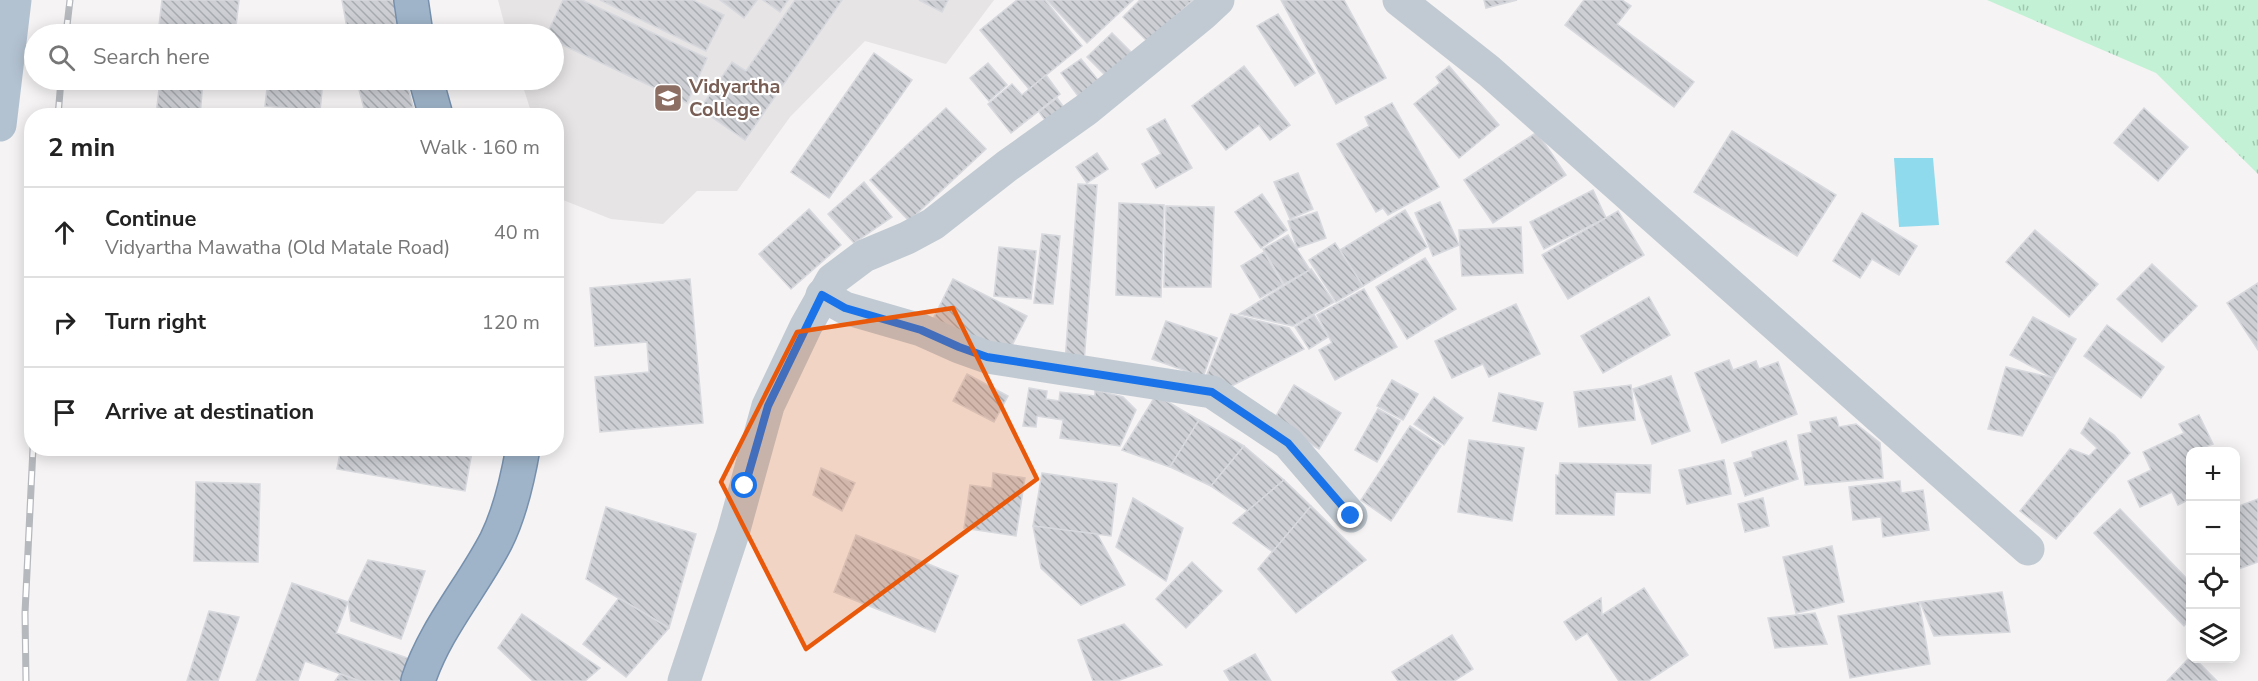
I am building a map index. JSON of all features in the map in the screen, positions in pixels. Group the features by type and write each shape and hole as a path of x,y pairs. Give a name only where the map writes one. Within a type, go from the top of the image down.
{"highway":[{"path":"411,0 415,24"},
{"path":"429,90 434,108"},
{"path":"418,681 430,648 497,538 518,477 522,456"}],"main road":[{"path":"0,126 15,0"}],"street":[{"path":"684,681 733,533 768,406 832,279 864,256 933,224 1007,166 1087,109 1218,0"},
{"path":"1399,0 1489,71 2028,549"},
{"path":"822,295 845,308 921,330 987,357 1212,392 1288,443 1351,516"}],"highlighted area":[{"path":"953,308 1037,479 806,649 721,482 797,332"}],"shaded area":[{"name":"Vidyartha College","path":"498,0 994,0 946,64 865,41 790,117 737,191 697,191 663,224 611,219 564,200 564,108 530,108 524,90 564,90 564,24 504,24"}],"green space":[{"path":"1987,0 2258,0 2258,174 2156,73"}],"water":[{"path":"1894,158 1933,158 1939,225 1899,227"}],"building":[{"path":"162,0 239,0 236,24 159,24"},
{"path":"342,0 394,0 398,24 346,24"},
{"path":"563,0 582,0 707,58 687,103 564,46 564,24 552,24"},
{"path":"600,0 693,0 724,15 706,51"},
{"path":"720,0 757,0 744,18"},
{"path":"763,0 788,0 780,12"},
{"path":"795,0 842,0 745,140 700,109 732,62 746,71"},
{"path":"919,0 948,0 942,12"},
{"path":"1017,0 1045,0 1082,46 1029,89 980,30"},
{"path":"1047,0 1133,0 1087,43"},
{"path":"1140,0 1193,0 1148,42 1123,17"},
{"path":"1281,0 1344,0 1386,78 1336,104"},
{"path":"1484,0 1517,0 1486,8"},
{"path":"1584,0 1622,0 1631,6 1617,24 1694,82 1674,107 1565,25"},
{"path":"1278,14 1315,73 1295,86 1257,26"},
{"path":"1112,33 1133,54 1108,78 1087,57"},
{"path":"874,53 912,80 829,198 791,172"},
{"path":"1081,59 1102,85 1081,100 1061,73"},
{"path":"988,63 1007,85 989,101 970,78"},
{"path":"1244,66 1290,125 1270,140 1259,125 1226,150 1192,106"},
{"path":"1449,66 1499,125 1459,158 1414,104 1440,83 1436,77"},
{"path":"1046,75 1060,94 1011,133 988,104 1012,84 1022,95"},
{"path":"159,90 202,90 201,108 157,108"},
{"path":"267,90 322,90 320,108 265,106"},
{"path":"359,90 409,90 413,107 409,108 364,108"},
{"path":"1057,98 1068,113 1050,127 1039,112"},
{"path":"1392,103 1439,187 1388,215 1383,208 1376,212 1337,144 1369,126 1365,117"},
{"path":"946,108 986,149 909,221 870,180"},
{"path":"2144,108 2188,147 2158,181 2114,143"},
{"path":"1165,119 1192,168 1156,188 1142,164 1161,154 1147,129"},
{"path":"1732,131 1836,195 1797,256 1694,192"},
{"path":"1537,132 1566,175 1493,223 1464,180"},
{"path":"1097,153 1108,169 1087,183 1076,167"},
{"path":"1298,173 1313,209 1290,219 1274,182"},
{"path":"864,182 892,217 854,243 828,214"},
{"path":"1078,184 1097,185 1084,363 1065,362"},
{"path":"1593,190 1606,218 1544,249 1530,222"},
{"path":"1262,194 1287,230 1261,248 1235,212"},
{"path":"1440,202 1459,245 1433,256 1415,213"},
{"path":"1119,203 1164,205 1161,297 1116,295"},
{"path":"1166,206 1214,207 1211,287 1164,287"},
{"path":"809,209 841,245 791,289 759,254"},
{"path":"1405,210 1427,247 1363,286 1340,250"},
{"path":"1618,211 1644,255 1568,299 1542,255"},
{"path":"1317,212 1326,238 1297,248 1288,221"},
{"path":"1862,213 1917,246 1899,275 1872,259 1860,278 1833,261"},
{"path":"1521,227 1523,273 1462,276 1459,230"},
{"path":"2035,230 2098,284 2069,317 2006,262"},
{"path":"1042,234 1060,236 1053,304 1034,303"},
{"path":"1288,235 1310,270 1284,284 1263,249"},
{"path":"1335,243 1363,286 1336,302 1309,260"},
{"path":"999,247 1036,251 1031,299 994,296"},
{"path":"1264,252 1283,285 1260,298 1241,266"},
{"path":"1425,258 1456,309 1407,339 1376,287"},
{"path":"2152,264 2197,306 2162,342 2117,299"},
{"path":"1311,269 1334,302 1293,326 1239,314"},
{"path":"690,279 703,423 600,432 595,377 649,372 647,342 595,346 590,288"},
{"path":"953,279 1027,316 1007,355 933,319"},
{"path":"2258,283 2258,350 2227,303"},
{"path":"1364,289 1397,347 1335,380 1319,350 1332,343 1317,315"},
{"path":"1649,297 1670,335 1603,373 1581,336"},
{"path":"1516,304 1540,354 1489,377 1483,364 1452,378 1435,341"},
{"path":"1231,314 1289,328 1304,349 1220,392 1204,382"},
{"path":"1314,315 1328,337 1309,349 1295,327"},
{"path":"2033,317 2076,339 2053,378 2010,355"},
{"path":"1166,321 1217,338 1203,377 1152,359"},
{"path":"2107,325 2164,367 2141,398 2084,356"},
{"path":"1729,360 1733,370 1756,361 1759,369 1778,362 1797,414 1722,443 1695,373"},
{"path":"2006,367 2053,378 2022,436 1988,429"},
{"path":"967,374 1008,396 994,422 953,401"},
{"path":"1671,376 1690,431 1652,444 1633,389"},
{"path":"1392,380 1418,394 1403,420 1377,406"},
{"path":"1294,385 1341,413 1319,449 1273,421"},
{"path":"1631,385 1635,420 1579,427 1574,392"},
{"path":"1029,388 1047,391 1046,399 1059,401 1060,392 1095,396 1095,390 1123,397 1136,410 1120,446 1060,438 1063,420 1037,416 1036,427 1023,426"},
{"path":"1499,393 1543,403 1536,430 1493,421"},
{"path":"1156,395 1199,420 1170,467 1122,450"},
{"path":"1434,397 1463,418 1444,445 1414,424"},
{"path":"1378,409 1400,421 1377,462 1355,450"},
{"path":"2199,415 2213,444 2204,447 2186,447 2186,501 2178,505 2172,492 2140,507 2128,481 2151,470 2143,452 2184,433 2179,424"},
{"path":"1836,417 1839,427 1856,424 1880,443 1883,478 1805,485 1798,435 1812,432 1810,422"},
{"path":"2090,418 2114,435 2130,453 2056,539 2020,511 2070,449 2089,456 2097,448 2081,433"},
{"path":"1199,420 1244,446 1211,486 1170,467"},
{"path":"1410,426 1441,446 1391,521 1361,500"},
{"path":"1469,440 1524,448 1512,521 1458,512"},
{"path":"1786,441 1798,479 1745,496 1734,463 1753,457 1752,452"},
{"path":"1244,446 1284,480 1248,511 1211,486"},
{"path":"339,456 471,457 465,491 337,469"},
{"path":"1724,460 1731,494 1687,504 1679,470"},
{"path":"1560,463 1651,465 1650,493 1615,492 1614,515 1556,514 1556,475 1559,476"},
{"path":"821,468 855,483 842,511 813,495"},
{"path":"993,473 1025,478 1016,536 964,528 970,485 992,488"},
{"path":"1042,473 1117,484 1111,536 1033,526"},
{"path":"1284,480 1311,506 1273,552 1233,523"},
{"path":"1900,481 1901,493 1923,490 1929,530 1883,537 1881,517 1853,520 1849,487"},
{"path":"196,482 260,484 258,562 194,561"},
{"path":"1133,498 1183,528 1166,581 1116,547"},
{"path":"1763,498 1769,526 1745,532 1738,504"},
{"path":"2258,499 2258,562 2240,569 2240,555 2240,506"},
{"path":"1311,506 1366,560 1296,613 1258,569"},
{"path":"606,507 696,534 669,628 586,579"},
{"path":"2120,509 2186,578 2186,624 2184,626 2094,533"},
{"path":"1033,526 1097,534 1125,585 1081,605 1041,568"},
{"path":"856,535 958,576 935,632 834,592"},
{"path":"1832,546 1844,602 1796,613 1783,557"},
{"path":"368,560 425,571 401,639 351,621 348,602"},
{"path":"1192,562 1222,591 1186,628 1156,599"},
{"path":"292,583 348,602 336,633 410,659 402,681 360,681 305,661 298,681 256,681"},
{"path":"1644,588 1688,655 1648,681 1619,681 1587,633 1576,640 1564,622 1601,598 1602,615"},
{"path":"2002,592 2010,632 1934,636 1920,602"},
{"path":"619,598 669,628 626,677 583,644"},
{"path":"1919,602 1930,664 1850,678 1838,616"},
{"path":"209,611 239,617 218,681 187,681"},
{"path":"1815,613 1827,644 1775,648 1768,618"},
{"path":"522,614 600,668 585,681 533,681 498,648"},
{"path":"1124,624 1162,665 1117,681 1093,681 1078,640"},
{"path":"1452,635 1473,669 1454,681 1398,681 1392,672"},
{"path":"1255,654 1271,681 1230,681 1224,671"},
{"path":"2186,661 2186,663 2199,663 2217,681 2167,681"},
{"path":"340,674 360,681 335,681"}],"railway":[{"path":"67,24 70,0"},
{"path":"59,108 60,90"},
{"path":"26,681 25,613 33,456"}],"place":[{"name":"Vidyartha College","path":"668,98"}],"route":[{"path":"745,486 768,406 822,295 845,308 921,330 987,357 1212,392 1288,443 1351,516"}]}
